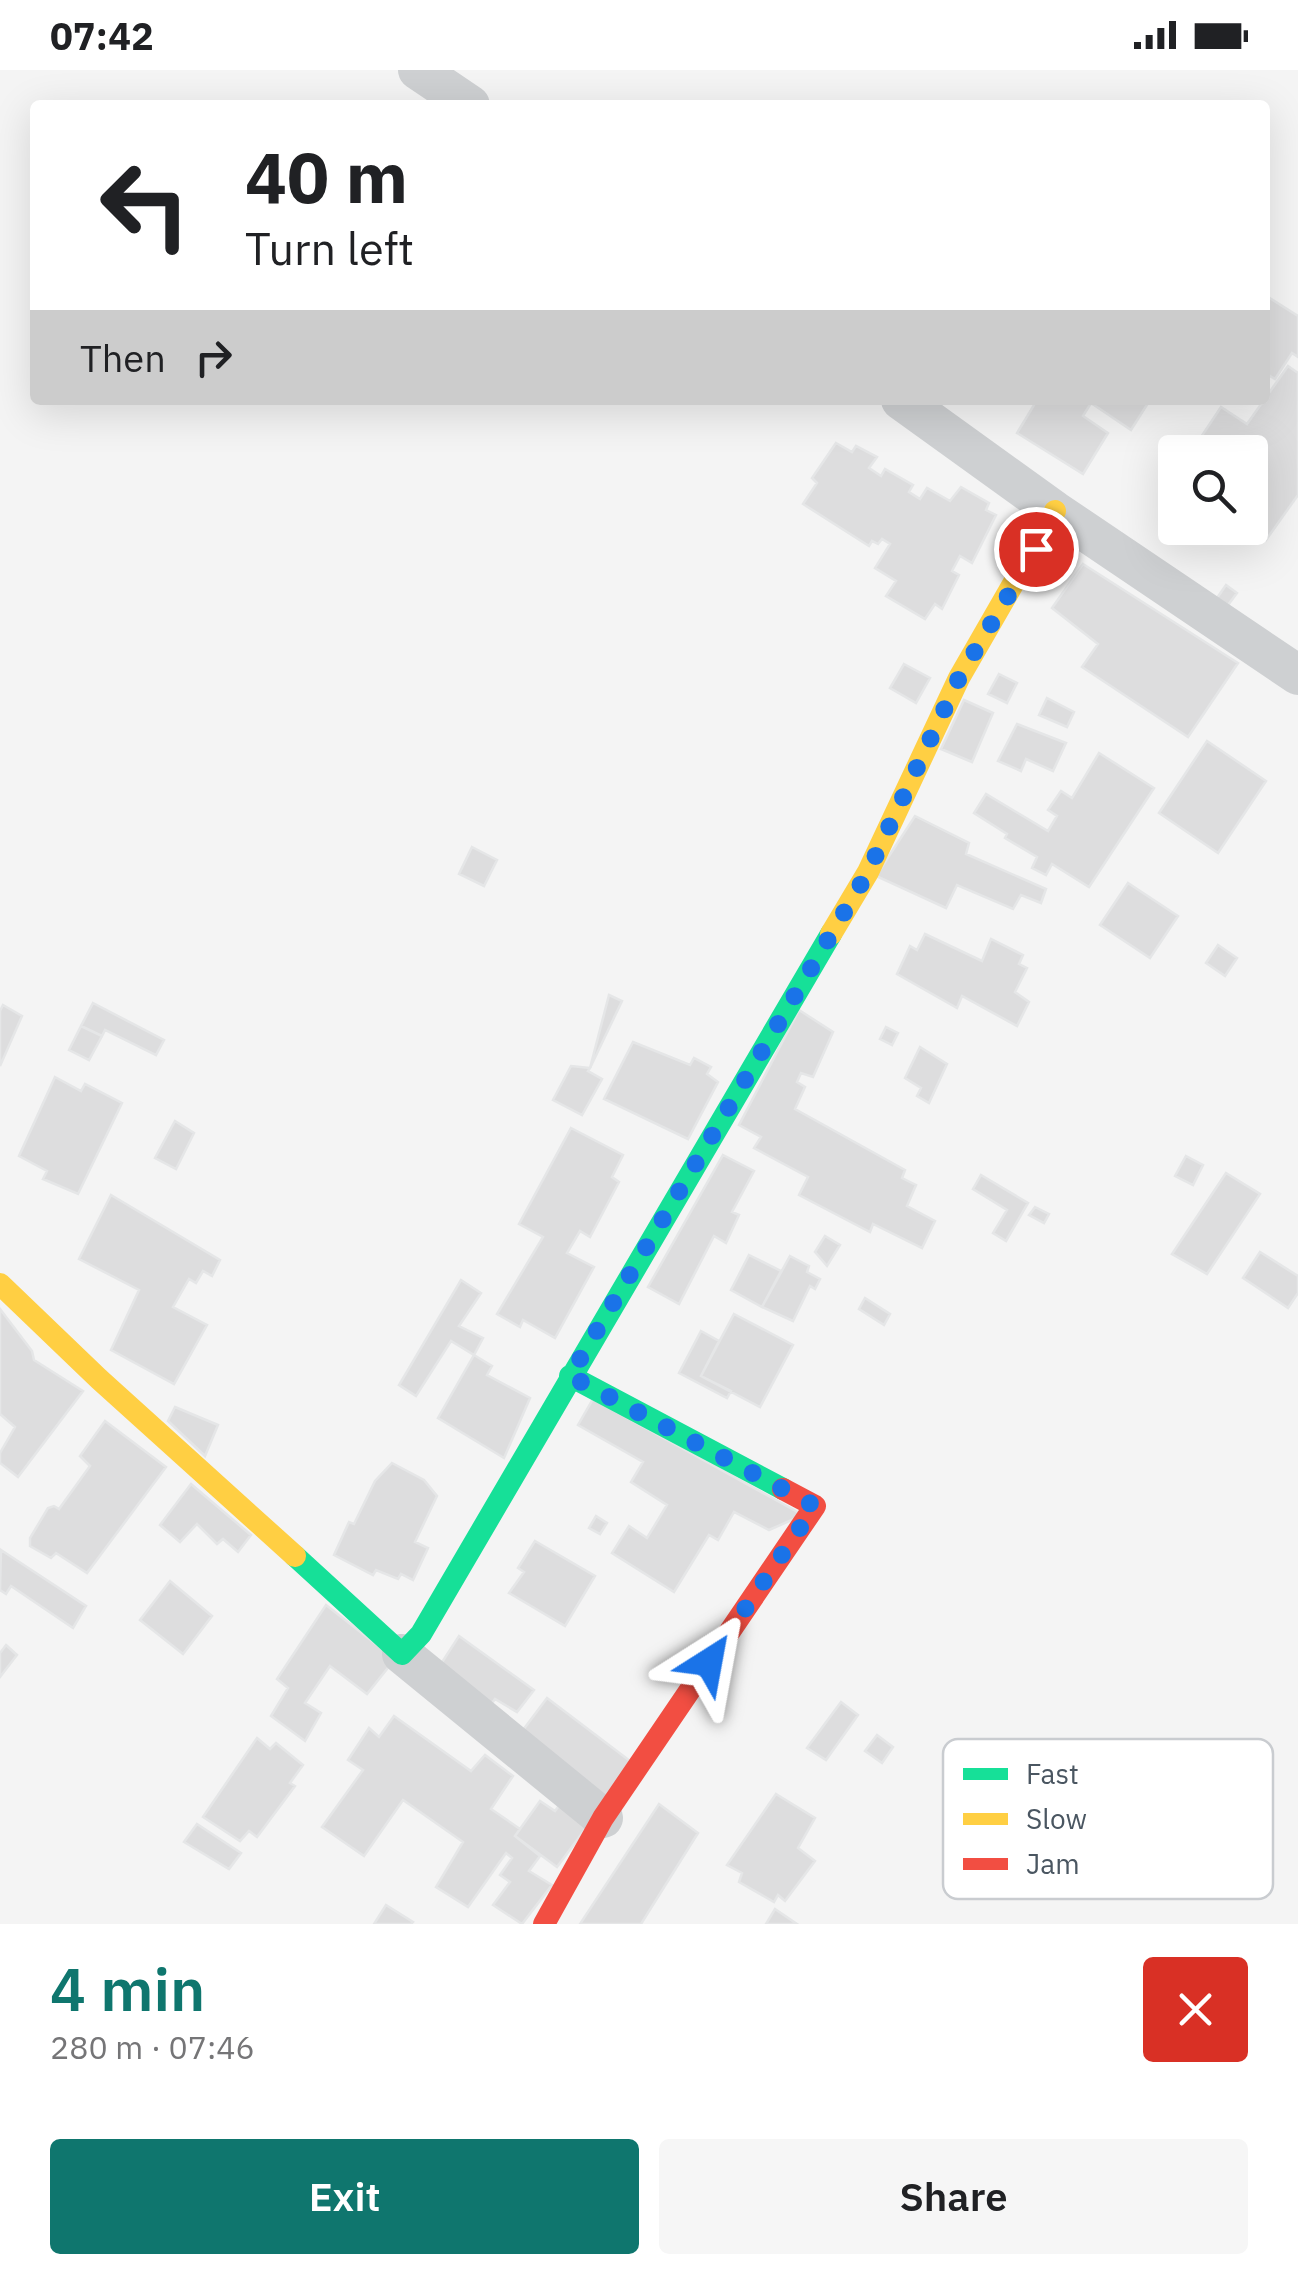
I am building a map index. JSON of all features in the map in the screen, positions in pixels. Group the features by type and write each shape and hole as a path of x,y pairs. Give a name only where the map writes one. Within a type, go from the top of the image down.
{"street":[{"path":"418,70 463,100"},
{"path":"908,405 1055,512 1298,676"},
{"path":"402,1654 422,1634 868,872 959,678 1055,512"},
{"path":"0,1284 100,1383 267,1528 402,1654 603,1818"},
{"path":"544,1924 603,1818 815,1506 570,1376"}],"building":[{"path":"1270,298 1298,316 1298,357 1292,353 1275,379 1270,376"},
{"path":"1288,366 1298,373 1298,495 1268,537 1268,435 1202,435 1221,407 1247,424 1260,405 1270,405 1270,391"},
{"path":"1034,405 1090,405 1083,416 1108,433 1083,474 1017,433"},
{"path":"1094,405 1147,405 1131,430"},
{"path":"836,443 852,452 856,446 877,457 869,468 881,476 885,469 913,485 909,492 920,499 927,488 950,501 961,487 989,503 986,510 996,515 972,563 960,556 952,571 959,575 942,609 935,604 925,619 886,596 896,581 875,568 890,544 882,539 869,546 803,504 817,483 812,478"},
{"path":"1083,564 1238,663 1188,737 1082,667 1098,644 1052,608"},
{"path":"1226,585 1237,593 1228,605 1217,598"},
{"path":"904,664 930,678 916,703 890,688"},
{"path":"999,674 1017,683 1007,703 988,694"},
{"path":"1047,698 1074,712 1067,727 1039,715"},
{"path":"964,700 993,713 972,762 941,749"},
{"path":"1017,724 1066,743 1053,771 1026,759 1021,771 998,761"},
{"path":"1207,741 1266,781 1218,853 1159,813"},
{"path":"1099,753 1154,788 1089,887 1052,864 1046,875 1032,868 1037,857 974,813 986,794 1048,831 1057,816 1048,810 1061,791 1072,798"},
{"path":"915,816 969,843 966,854 1046,889 1041,903 1021,895 1013,909 957,885 946,908 876,876"},
{"path":"472,847 497,860 484,886 459,874"},
{"path":"1128,883 1178,916 1150,958 1100,925"},
{"path":"925,934 982,961 991,939 1023,955 1019,964 1027,968 1015,992 1029,1002 1017,1026 962,996 957,1008 897,974 910,946 917,950"},
{"path":"1218,945 1237,958 1225,976 1206,963"},
{"path":"609,995 622,1001 590,1068"},
{"path":"93,1003 164,1040 156,1055 105,1030 102,1036 81,1026"},
{"path":"3,1005 22,1016 0,1066 0,1011"},
{"path":"799,1010 833,1032 813,1077 801,1073 797,1082 805,1087 795,1109 905,1170 902,1178 916,1185 907,1206 935,1221 922,1248 873,1224 870,1232 799,1195 808,1177 754,1148 761,1137 739,1125"},
{"path":"81,1026 102,1036 89,1060 69,1050"},
{"path":"886,1027 898,1033 892,1045 880,1039"},
{"path":"633,1042 690,1065 694,1058 711,1067 707,1074 718,1082 688,1139 604,1099"},
{"path":"920,1047 947,1064 929,1103 917,1096 921,1088 905,1078"},
{"path":"571,1066 590,1068 588,1071 602,1079 582,1115 553,1100"},
{"path":"55,1077 81,1091 85,1084 122,1103 78,1194 43,1179 47,1171 19,1156"},
{"path":"175,1121 194,1133 176,1169 155,1158"},
{"path":"571,1128 623,1155 612,1177 619,1182 590,1237 580,1231 567,1253 594,1267 555,1338 523,1320 520,1327 497,1314 543,1237 519,1224"},
{"path":"723,1155 754,1171 732,1212 739,1215 726,1243 714,1236 679,1304 648,1287"},
{"path":"1186,1156 1203,1165 1193,1185 1175,1176"},
{"path":"1226,1173 1260,1194 1207,1274 1172,1254"},
{"path":"981,1175 1028,1203 1006,1241 993,1233 1007,1210 973,1189"},
{"path":"111,1195 220,1260 212,1276 203,1271 196,1283 189,1279 173,1307 207,1325 174,1384 111,1350 139,1290 79,1259"},
{"path":"1035,1207 1049,1214 1044,1223 1029,1215"},
{"path":"825,1236 840,1245 827,1266 815,1252"},
{"path":"1260,1252 1298,1276 1298,1293 1288,1308 1243,1278"},
{"path":"749,1255 781,1271 762,1307 731,1290"},
{"path":"790,1256 809,1266 807,1272 820,1279 815,1289 810,1286 793,1321 762,1307"},
{"path":"461,1280 481,1293 459,1326 483,1338 474,1355 451,1341 416,1396 399,1385"},
{"path":"865,1298 890,1314 884,1325 859,1309"},
{"path":"0,1309 32,1351 34,1360 83,1391 18,1477 0,1463 0,1453 15,1427 0,1414"},
{"path":"734,1314 793,1345 760,1407 701,1376"},
{"path":"701,1331 719,1341 701,1376 731,1391 727,1398 679,1373"},
{"path":"474,1355 492,1366 487,1375 530,1398 504,1458 438,1418"},
{"path":"593,1399 803,1515 769,1530 734,1512 718,1540 709,1535 674,1592 612,1553 629,1526 647,1538 667,1505 631,1482 643,1462 578,1425"},
{"path":"175,1407 218,1425 205,1456 168,1421"},
{"path":"105,1421 166,1467 87,1573 56,1553 51,1558 30,1546 30,1538 48,1508 59,1509 90,1466 80,1456"},
{"path":"392,1463 424,1480 437,1496 415,1542 428,1548 413,1580 376,1570 373,1575 334,1555 349,1522 354,1524 375,1481"},
{"path":"191,1484 251,1535 238,1552 223,1539 217,1544 197,1524 180,1542 160,1525"},
{"path":"596,1516 607,1523 600,1534 589,1528"},
{"path":"535,1541 595,1576 565,1626 509,1593 524,1572 518,1568"},
{"path":"1,1550 86,1606 73,1628 11,1586 6,1594 0,1590"},
{"path":"170,1581 212,1616 183,1654 140,1620"},
{"path":"326,1605 395,1659 367,1694 330,1666 305,1703 321,1713 305,1741 271,1716 288,1688 277,1679"},
{"path":"459,1636 534,1690 517,1712 495,1699 489,1707 437,1670"},
{"path":"6,1645 17,1655 0,1677 0,1653"},
{"path":"547,1698 634,1764 610,1801 520,1734"},
{"path":"841,1702 858,1715 826,1760 807,1748"},
{"path":"394,1716 471,1771 485,1755 513,1776 491,1809 520,1829 515,1836 540,1856 529,1871 552,1885 522,1924 493,1905 510,1882 500,1875 512,1858 506,1853 468,1907 436,1887 463,1842 403,1800 364,1856 322,1827 363,1770 348,1760 369,1728 379,1737"},
{"path":"877,1735 893,1747 882,1763 865,1751"},
{"path":"257,1738 270,1749 276,1743 303,1765 290,1783 295,1786 257,1837 249,1831 240,1841 203,1817"},
{"path":"776,1794 815,1818 798,1848 815,1861 785,1901 778,1895 774,1902 739,1882 742,1873 727,1865"},
{"path":"564,1799 592,1820 557,1867 515,1836 540,1801 555,1811"},
{"path":"659,1804 698,1833 641,1924 580,1924"},
{"path":"197,1824 241,1853 229,1869 184,1842"},
{"path":"386,1905 413,1922 374,1924"},
{"path":"775,1909 797,1924 766,1924"}],"traffic: fast":[{"path":"295,1556 402,1654 421,1634 831,934"},
{"path":"570,1376 783,1489"}],"traffic: slow":[{"path":"831,934 868,872 959,678 1055,511"},
{"path":"0,1284 295,1556"}],"traffic: jam":[{"path":"544,1924 603,1818 815,1506 783,1489"}],"route":[{"path":"709,1662 815,1506 570,1376 868,872 959,678 1036,549"}]}
